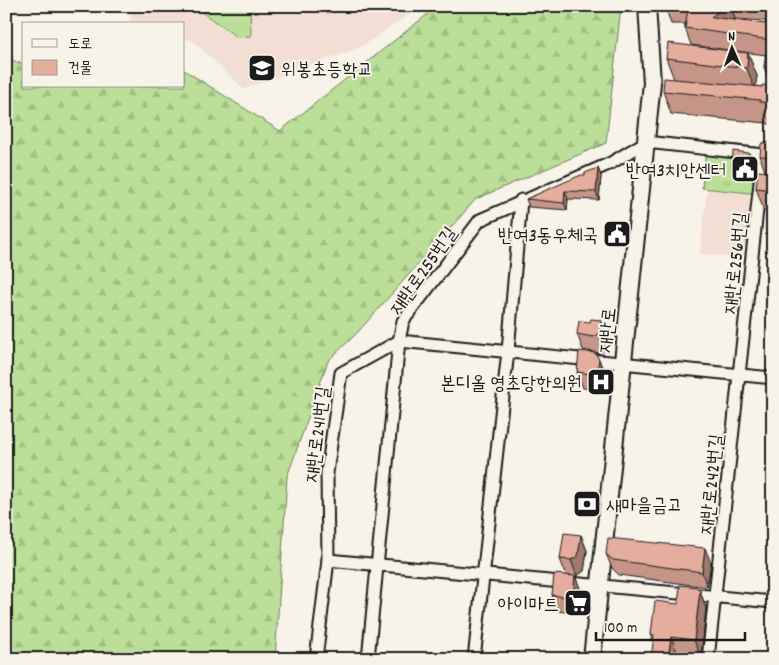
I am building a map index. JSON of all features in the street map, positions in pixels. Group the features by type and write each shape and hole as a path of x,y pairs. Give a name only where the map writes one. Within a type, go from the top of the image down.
{"main road":[{"name":"재반로","path":"592,659 652,83 647,6"}],"street":[{"path":"646,142 768,155"},
{"name":"재반로255번길","path":"623,362 399,341 404,321 480,220 521,200 611,163 646,142"},
{"name":"재반로256번길","path":"740,374 768,155"},
{"path":"474,659 508,351 521,200"},
{"path":"368,659 399,341"},
{"name":"재반로241번길","path":"328,560 327,473 341,373 399,341"},
{"path":"623,362 773,378"},
{"name":"재반로242번길","path":"708,659 740,374"},
{"path":"316,659 328,560 773,602"}],"shaded area":[{"name":"위봉초등학교","path":"131,6 421,6 361,47 244,89 192,40 185,38 185,22 130,22"},
{"path":"707,189 751,194 745,258 700,254"}],"green space":[{"path":"193,6 250,6 251,36 237,37"},
{"path":"438,6 621,6 606,143 476,199 357,333 328,361 287,477 275,659 6,659 6,58 22,63 22,88 185,88 185,71 280,131"},
{"path":"706,148 763,155 759,194 702,188"}],"building":[{"path":"665,6 725,6 711,17 773,25 771,40 685,28 688,8 665,8"},
{"path":"761,6 773,6 773,12"},
{"path":"668,43 748,53 747,68 666,58"},
{"path":"766,52 773,53 773,69 764,67"},
{"path":"664,78 762,87 762,85 773,86 773,103 760,102 760,100 663,91"},
{"path":"765,142 773,143 773,157 760,156 761,144"},
{"path":"733,151 749,153 747,169 732,167"},
{"path":"598,168 596,192 565,191 564,203 526,199 581,175 585,175 585,173"},
{"path":"758,171 773,172 773,190 756,188"},
{"path":"591,319 601,320 599,334 593,337 577,334 579,321 590,322"},
{"path":"579,351 595,353 599,359 597,375 577,372"},
{"path":"564,533 581,535 578,556 571,560 560,559"},
{"path":"608,538 705,548 702,572 613,560 606,554"},
{"path":"554,574 575,576 573,598 552,595"},
{"path":"680,585 697,587 700,591 694,640 671,637 668,659 651,659 654,635 651,634 655,601 678,604"}],"place":[{"name":"위봉초등학교","path":"262,68"},
{"name":"반여3치안센터","path":"745,169"},
{"name":"반여3동우체국","path":"617,234"},
{"name":"본디올 영초당한의원","path":"601,382"},
{"name":"새마을금고","path":"587,504"},
{"name":"아이마트","path":"578,603"}]}
